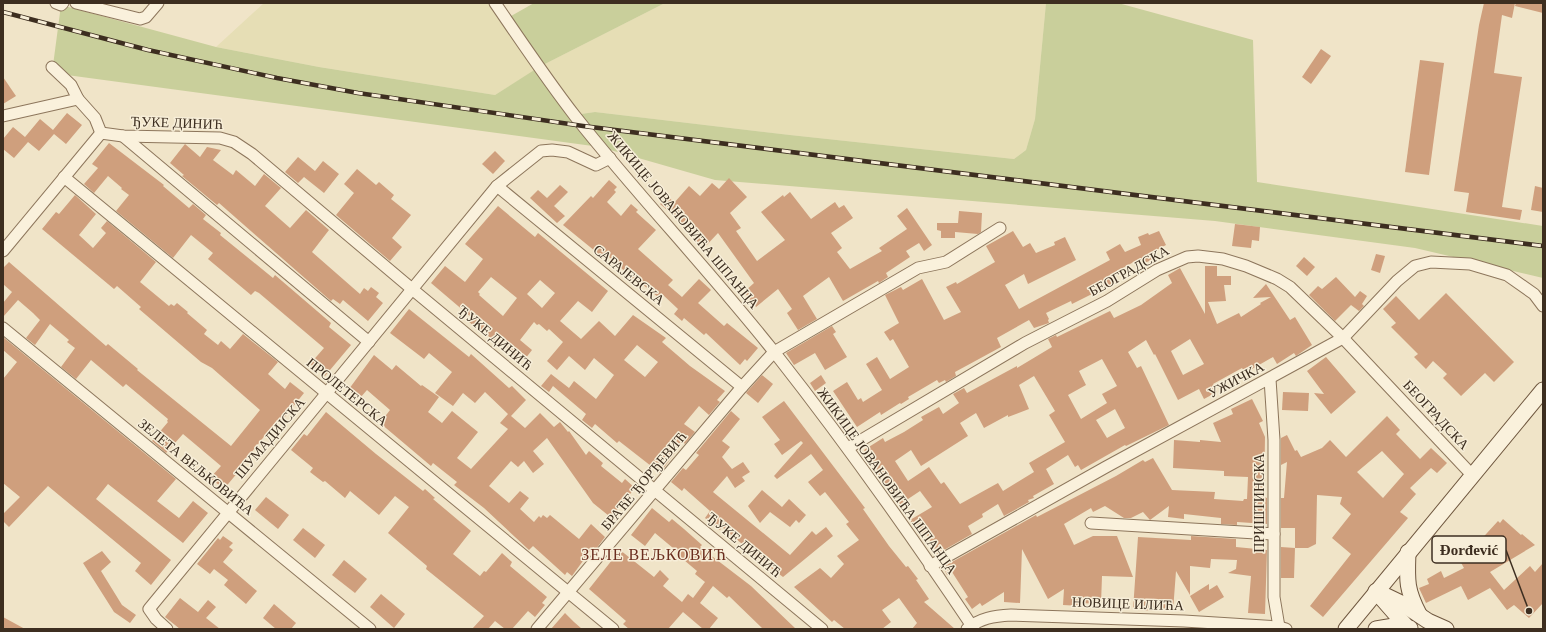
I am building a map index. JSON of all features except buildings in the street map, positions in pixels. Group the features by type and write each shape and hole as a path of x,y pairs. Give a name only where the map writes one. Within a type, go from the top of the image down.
{"main road":[{"path":"1346,629 1543,390"},
{"path":"1408,552 1408,588 1411,599 1420,615"},
{"path":"1376,591 1401,602 1438,627 1446,629"},
{"path":"1376,591 1410,627"},
{"path":"1376,629 1410,627"}],"street":[{"path":"56,3 61,5 63,3"},
{"path":"76,3 140,19 146,17 158,3"},
{"name":"ЖИКИЦЕ ЈОВАНОВИЋА ШПАНЦА","path":"495,3 539,68 583,126 703,265 774,352 848,448 971,628"},
{"path":"3,251 101,133 95,118 78,99 71,85 52,67"},
{"path":"3,116 78,99"},
{"name":"ЂУКЕ ДИНИЋ","path":"101,133 123,136 220,138 234,142 252,154 412,290 822,629"},
{"path":"123,136 369,342"},
{"name":"ШУМАДИЈСКА","path":"167,629 156,619 149,609 497,186 541,151 552,150 568,152 596,165 610,158"},
{"name":"ПРОЛЕТЕРСКА","path":"64,177 613,629"},
{"name":"САРАЈЕВСКА","path":"497,186 742,387"},
{"path":"774,352 918,268 946,262 1000,228"},
{"name":"БЕОГРАДСКА","path":"848,448 1025,343 1107,301 1157,270 1187,258 1198,256 1223,259 1283,282 1343,338 1472,475"},
{"name":"УЖИЧКА","path":"930,566 1106,467 1343,338 1397,280 1415,266 1431,262 1470,264 1507,275 1534,294 1543,306"},
{"name":"ЗЕЛЕТА ВЕЉКОВИЋА","path":"3,328 370,629"},
{"name":"БРАЋЕ ЂОРЂЕВИЋ","path":"537,629 656,491 742,387 774,352"},
{"name":"ПРИШТИНСКА","path":"1270,379 1274,440 1274,597 1282,628"},
{"path":"1091,522 1274,534"},
{"name":"НОВИЦЕ ИЛИЋА","path":"971,628 988,617 1011,615 1184,621 1282,628"}],"shaded area":[{"path":"264,3 495,3 539,67 665,3 1046,3 1035,119 1026,150 1014,159 595,112 574,115 539,68 495,95 319,67 216,47"}],"green space":[{"path":"534,3 665,3 539,67 506,19"},
{"path":"1046,3 1118,3 1253,40 1257,182 1543,226 1543,278 1415,248 1215,221 715,180 600,147 52,73 61,5 216,47 319,67 495,95 539,67 574,115 595,112 1014,159 1026,150 1035,119"}],"railway":[{"path":"3,12 148,50 277,78 358,93 583,126 1543,246"}],"place":[{"name":"Đorđević","path":"1529,611"}],"district":[{"name":"ЗЕЛЕ ВЕЉКОВИЋ","path":"654,554"}]}
